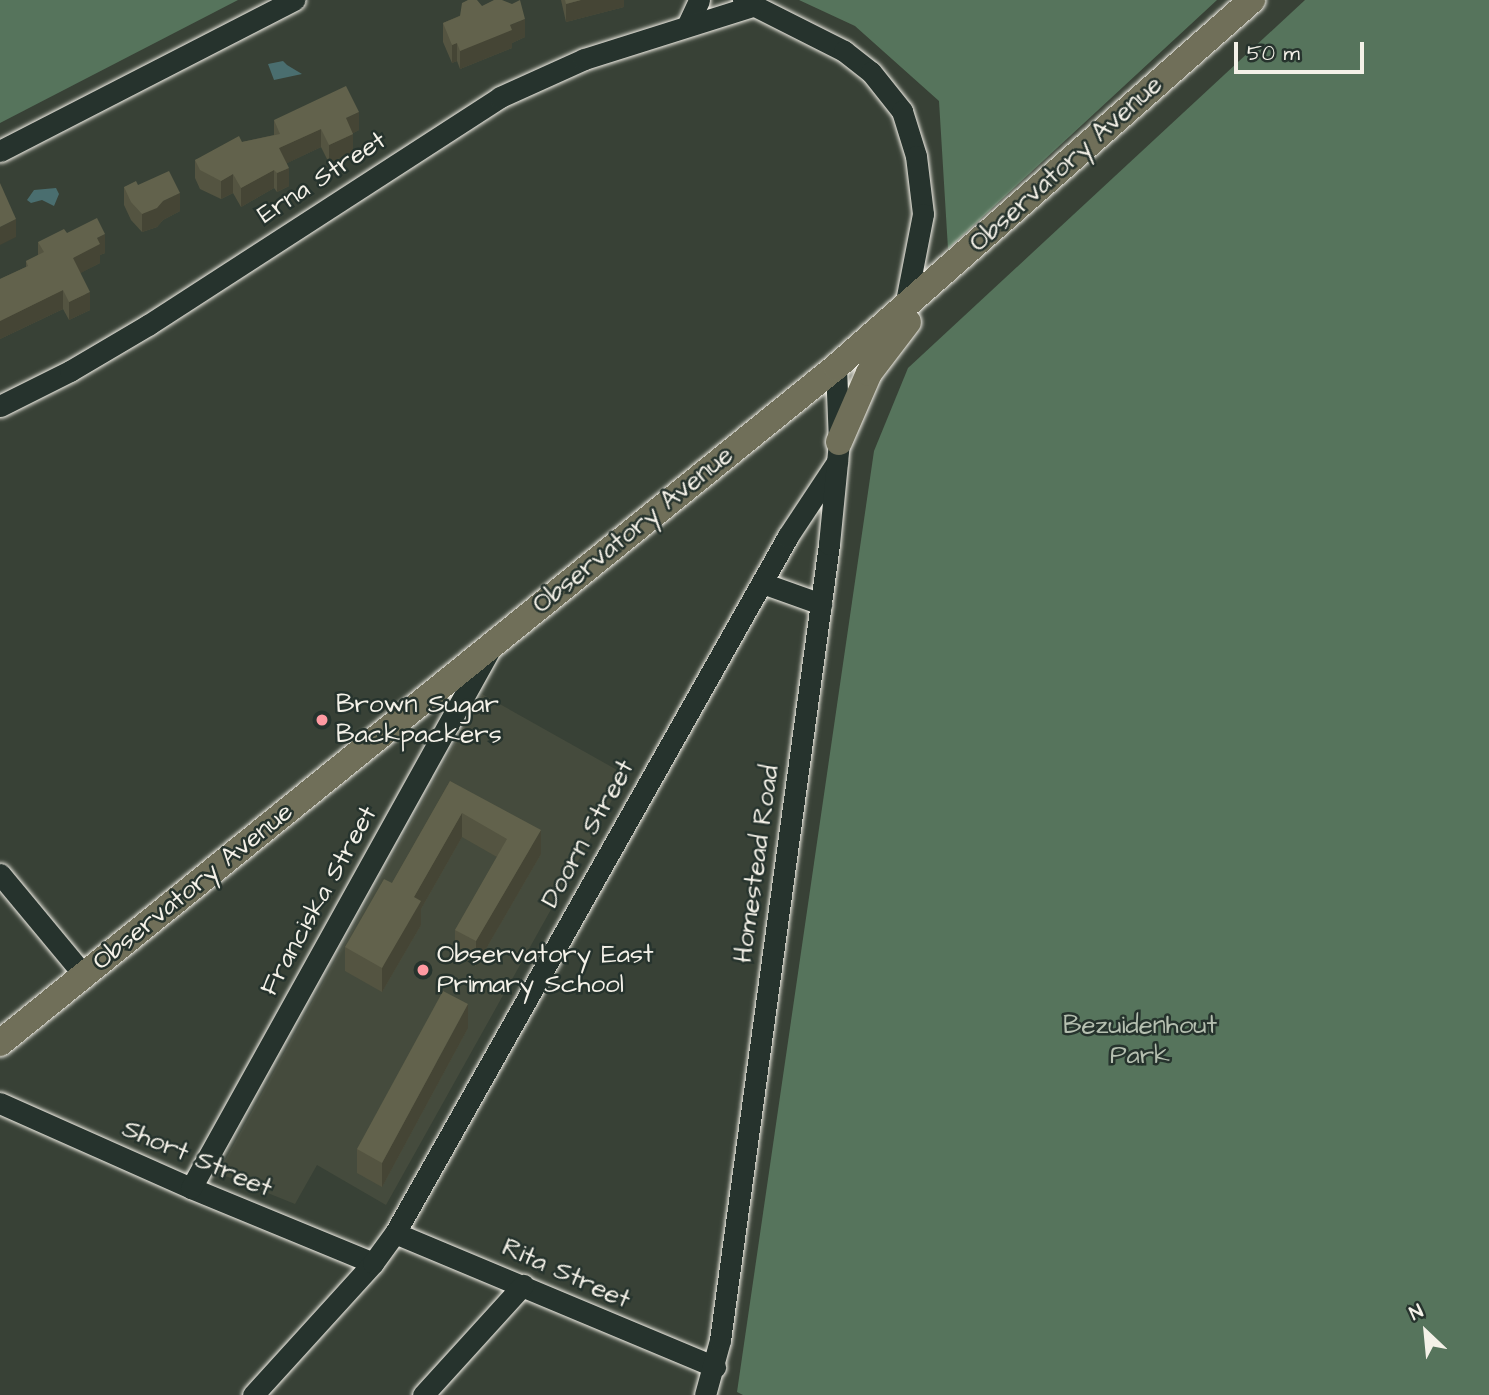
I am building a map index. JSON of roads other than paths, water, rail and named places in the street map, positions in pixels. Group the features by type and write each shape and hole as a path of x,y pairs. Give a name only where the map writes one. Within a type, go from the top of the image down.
{"main road":[{"name":"Observatory Avenue","path":"0,1043 836,367 1252,0"},
{"path":"838,452 869,373 947,270"}],"street":[{"path":"0,151 294,0"},
{"path":"688,24 699,0"},
{"path":"748,3 844,51 871,72 902,111 916,156 923,214 905,307"},
{"name":"Erna Street","path":"0,406 69,371 148,325 500,97 584,59 748,3"},
{"name":"Homestead Road","path":"705,1395 715,1367 821,604 838,452 836,367"},
{"name":"Doorn Street","path":"253,1395 373,1263 395,1233 838,452"},
{"path":"762,583 821,604"},
{"name":"Franciska Street","path":"191,1188 495,641"},
{"path":"0,874 84,975"},
{"name":"Short Street","path":"0,1103 191,1188 373,1263"},
{"name":"Rita Street","path":"395,1233 715,1367"},
{"path":"423,1395 523,1285"}],"water":[{"path":"283,61 302,74 274,80 268,64"},
{"path":"56,188 59,194 54,206 42,200 31,203 27,200 34,190"}],"place":[{"name":"Brown Sugar Backpackers","path":"322,720"},
{"name":"Observatory East Primary School","path":"423,970"}],"park label":[{"name":"Bezuidenhout Park","path":"1140,1041"}]}
